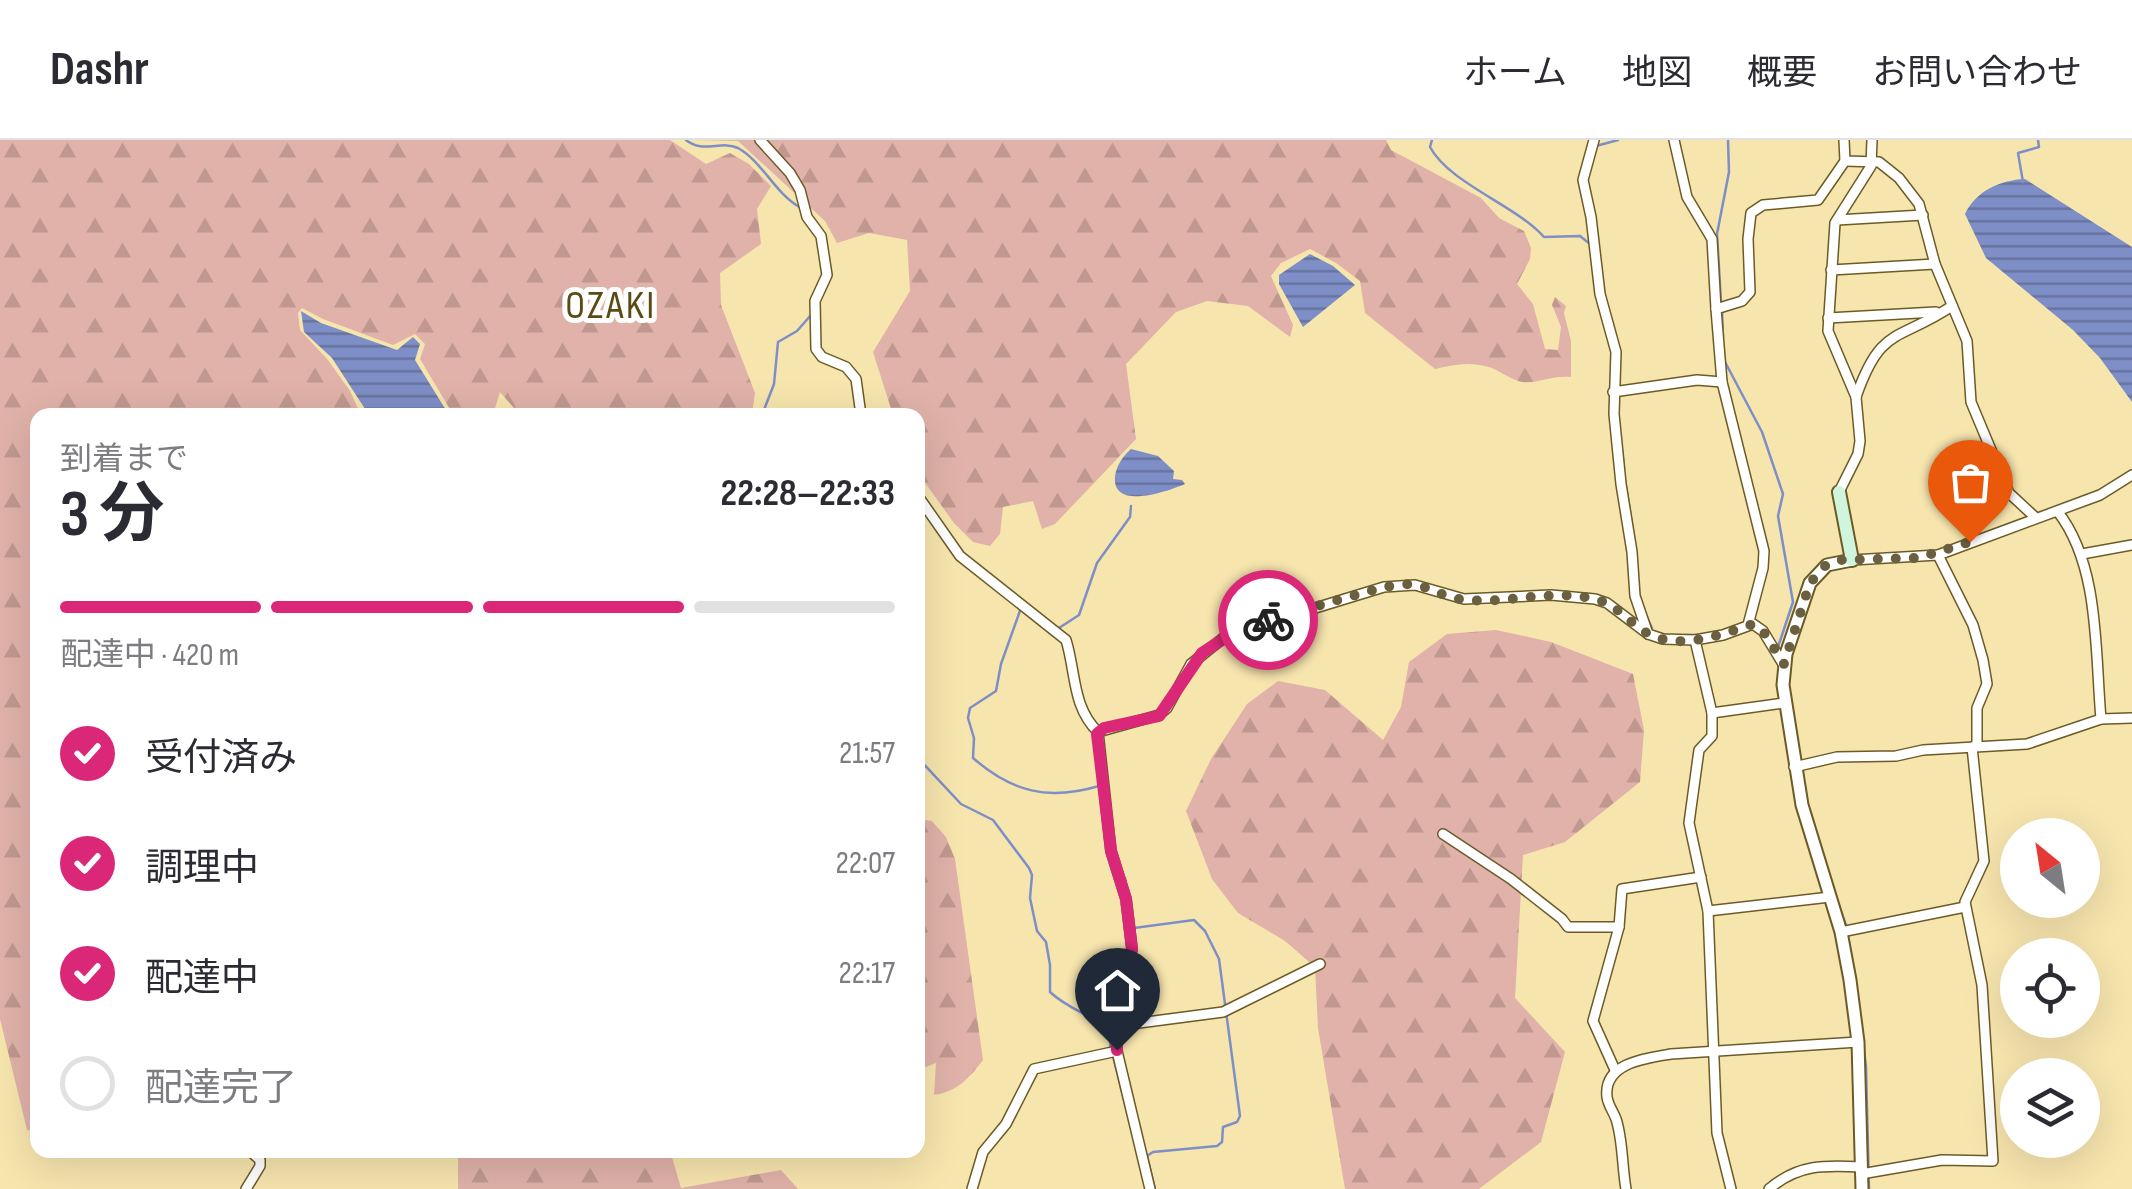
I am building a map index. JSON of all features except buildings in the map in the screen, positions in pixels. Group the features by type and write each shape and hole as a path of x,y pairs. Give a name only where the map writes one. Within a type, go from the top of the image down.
{"main road":[{"path":"1839,492 1852,560"}],"street":[{"path":"760,140 790,173 800,190 804,210 820,236 827,267 826,282 815,301 816,349 822,357 846,366 856,379 859,408"},
{"path":"1594,140 1583,180 1592,216 1600,294 1616,352 1613,392 1634,592 1648,634"},
{"path":"1674,140 1687,196 1712,239 1720,308 1722,382 1764,551 1760,584 1748,624"},
{"path":"1720,308 1742,301 1750,292 1751,213 1763,205 1818,200 1846,161 1844,140"},
{"path":"1839,492 1860,447 1856,398 1828,331 1831,270 1837,220 1872,160 1872,140"},
{"path":"1846,161 1872,160 1899,178 1916,198 1948,308 1967,341 1970,396 1984,437 2009,492 2036,518"},
{"path":"1837,220 1923,215"},
{"path":"1831,270 1935,264"},
{"path":"1828,318 1948,308"},
{"path":"1856,398 1880,346 1948,308"},
{"path":"1613,392 1697,380 1722,382"},
{"path":"1862,1189 1865,1172 1858,1042 1845,931 1811,842 1784,703 1787,658 1815,575 1833,562 1938,555 2100,496 2132,475"},
{"path":"925,506 960,556 1066,640 1076,696 1088,723 1098,732 1111,851 1126,899 1132,949 1114,1051 1150,1189"},
{"path":"2058,512 2082,554 2089,588 2101,719"},
{"path":"2082,554 2132,545"},
{"path":"1769,1189 1805,1168 1865,1172 1942,1160 1993,1160 1982,985 1966,907 1966,898 1984,860 1975,746 1977,708 1986,684 1973,625 1938,555"},
{"path":"1098,732 1159,716 1191,664 1227,635 1384,587 1415,585 1464,600 1595,598 1648,634 1663,639 1695,640 1753,624 1787,658"},
{"path":"1695,640 1712,713 1712,736 1699,750 1689,818 1708,911 1719,1147 1731,1189"},
{"path":"1712,713 1784,703"},
{"path":"1798,766 1838,757 2027,744 2101,719 2132,718"},
{"path":"1443,834 1512,879 1568,928 1619,927"},
{"path":"1615,1070 1592,1021 1619,927 1622,890 1700,877"},
{"path":"1708,911 1830,897"},
{"path":"1845,931 1966,907"},
{"path":"1116,1026 1226,1011 1320,964"},
{"path":"1626,1189 1617,1121 1607,1097 1608,1082 1615,1070 1643,1058 1671,1054 1858,1042"},
{"path":"972,1189 983,1152 1006,1124 1034,1069 1114,1051"},
{"path":"246,1189 260,1166 258,1158"}],"green space":[{"path":"0,140 670,140 706,164 730,153 749,164 771,186 757,209 761,244 720,273 721,305 755,393 753,408 514,408 500,392 495,408 449,408 420,359 425,344 415,334 393,345 302,308 298,313 300,330 328,360 358,408 30,408 30,1131 0,1019"},
{"path":"695,140 1386,140 1391,150 1481,198 1499,218 1524,231 1531,248 1530,259 1517,284 1533,304 1545,349 1558,350 1561,327 1552,305 1555,297 1566,306 1571,377 1522,382 1477,365 1435,369 1365,313 1360,281 1310,249 1281,263 1271,276 1293,325 1290,337 1248,306 1207,301 1176,312 1126,364 1136,439 1055,524 1042,529 1033,501 1003,507 1000,534 990,546 973,542 925,483 925,408 891,408 873,352 910,291 907,240 869,233 837,243 825,221 738,141"},
{"path":"1496,630 1551,642 1633,674 1644,730 1640,782 1565,842 1523,855 1515,998 1565,1052 1541,1142 1479,1189 1345,1189 1318,1028 1315,967 1285,941 1238,913 1212,879 1186,811 1211,759 1247,704 1278,681 1325,690 1383,740 1401,707 1409,662 1447,634"},
{"path":"925,820 932,821 946,837 955,859 983,1060 962,1083 934,1095 936,1063 925,1067"},
{"path":"458,1158 672,1158 681,1188 781,1170 798,1189 458,1189"}],"water":[{"path":"2025,179 2132,247 2132,402 2100,358 2073,330 1986,258 1965,214 1990,188"},
{"path":"1310,254 1333,266 1355,285 1303,327 1279,284 1279,275"},
{"path":"301,311 321,323 397,350 413,337 420,344 415,360 445,408 364,408 332,358 304,332"},
{"path":"1131,449 1158,456 1174,471 1173,479 1185,484 1143,496 1122,493 1116,487 1115,477 1120,462"}],"waterway":[{"path":"686,140 699,146 738,148 801,208"},
{"path":"1432,140 1430,147 1452,172 1544,237 1580,236 1590,244"},
{"path":"1596,146 1618,140"},
{"path":"1721,302 1717,234 1729,172 1728,140"},
{"path":"2023,182 2018,153 2039,147 2038,140"},
{"path":"1722,310 1723,337"},
{"path":"765,408 774,384 778,342 797,331 811,315"},
{"path":"1619,375 1620,353"},
{"path":"1724,360 1762,432 1783,494 1778,516 1793,602 1778,647 1782,653"},
{"path":"860,380 862,396"},
{"path":"1622,450 1624,467"},
{"path":"1625,480 1634,537"},
{"path":"1059,628 1079,615 1097,563 1130,517 1131,506"},
{"path":"1021,608 996,691 970,708 973,758 1002,779 1032,790 1063,793 1099,786"},
{"path":"1645,613 1652,628"},
{"path":"1685,635 1702,635"},
{"path":"925,765 961,804 993,820 1029,868 1037,931 1046,942 1050,965 1050,992 1108,1028 1111,1049"},
{"path":"1125,878 1134,928 1194,920 1205,931 1219,959 1240,1116 1237,1122 1223,1127 1222,1142 1217,1146 1153,1152 1147,1156"},
{"path":"1836,898 1847,928"},
{"path":"1848,936 1853,967"},
{"path":"1857,990 1866,1067 1869,1189"},
{"path":"1113,1056 1128,1116"},
{"path":"1147,1156 1155,1189"}],"way so far":[{"path":"1268,620 1402,585 1415,585 1464,600 1578,596 1607,603 1639,629 1663,639 1695,640 1753,624 1770,640 1784,664 1810,583 1826,565 1840,560 1938,555 1970,542"}],"district":[{"name":"OZAKI","path":"611,304"}],"route":[{"path":"1117,1050 1116,1026 1132,949 1126,899 1111,851 1097,734 1104,728 1159,716 1202,653 1240,628 1268,620"}]}
